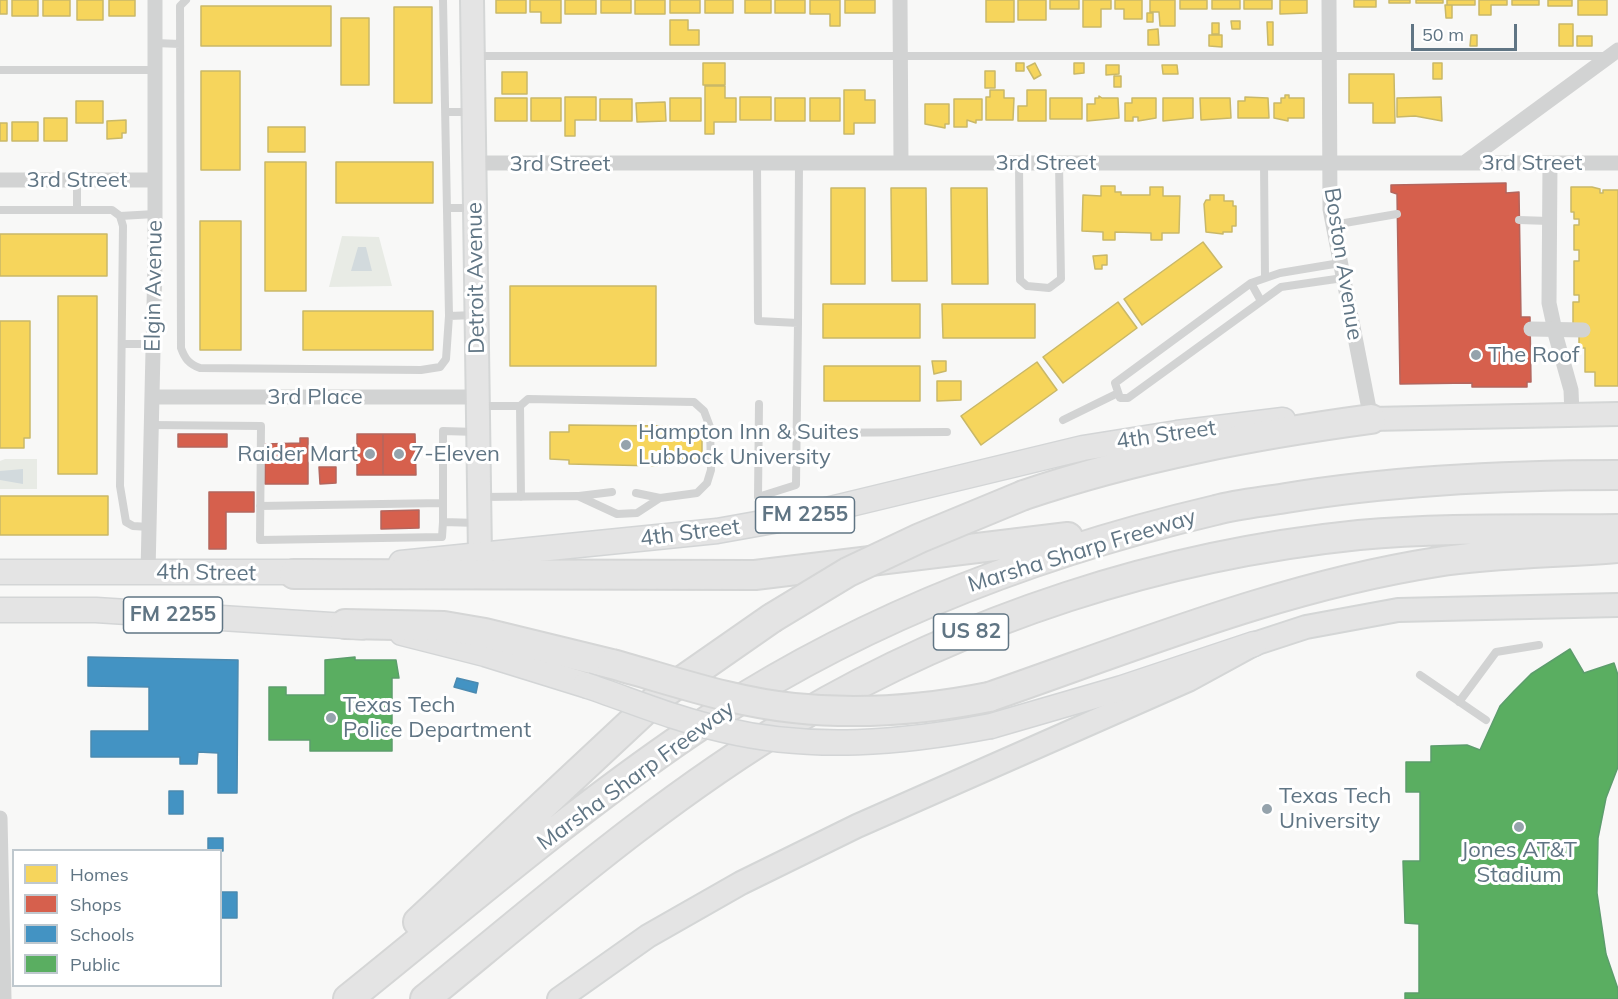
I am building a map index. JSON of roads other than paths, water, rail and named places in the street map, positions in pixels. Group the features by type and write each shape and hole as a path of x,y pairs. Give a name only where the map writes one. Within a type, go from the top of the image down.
{"highway":[{"path":"336,999 660,696 772,618 848,572 920,538 1024,495 1108,469 1204,447 1371,419"},
{"name":"Marsha Sharp Freeway","path":"348,999 594,803 690,732 792,669 899,615 1007,570 1217,509 1317,493 1417,481 1618,475"},
{"path":"294,574 755,575 1073,537 1217,509"},
{"name":"Marsha Sharp Freeway","path":"425,999 607,850 786,726 905,661 999,620 1109,584 1224,555 1360,535 1494,530 1618,529"},
{"path":"345,624 444,626 485,633 612,664 733,697 793,708 869,713 948,705 989,697 1217,617 1313,589 1437,561 1618,548"}],"main road":[{"name":"Detroit Avenue","path":"472,0 480,555"},
{"path":"1371,419 1618,414"},
{"name":"4th Street","path":"0,572 294,574 717,531 801,516 1051,455 1177,433 1311,418 1371,419"},
{"path":"559,999 648,936 741,883 857,826 1188,680 1254,644 1315,625 1398,610 1618,605"},
{"name":"4th Street","path":"0,610 96,610 345,624"},
{"name":"FM 2255","path":"345,624 422,637 585,685 723,730 788,741 842,744 912,740 991,726 1122,688 1254,644"}],"street":[{"name":"Elgin Avenue","path":"148,572 155,214 155,0"},
{"path":"900,0 902,164"},
{"name":"Boston Avenue","path":"1329,0 1329,163 1333,225 1371,419"},
{"path":"1464,163 1614,53"},
{"name":"3rd Street","path":"474,163 1618,163"},
{"path":"1550,163 1549,303 1571,390 1572,414"},
{"name":"3rd Street","path":"0,180 155,180"},
{"path":"1531,329 1583,330"},
{"name":"3rd Place","path":"152,397 478,402"},
{"path":"0,818 4,999"}],"lane":[{"path":"186,0 180,6 181,348 190,364 200,368 430,370 440,367 446,359 449,316 443,0"},
{"path":"155,43 180,44"},
{"path":"473,56 1329,56 1614,53"},
{"path":"0,70 155,70"},
{"path":"446,112 473,112"},
{"path":"1264,163 1265,278"},
{"path":"757,164 758,321 798,323"},
{"path":"759,404 758,497 796,485 799,164"},
{"path":"1019,164 1020,280 1027,286 1049,288 1061,279 1059,164"},
{"path":"77,210 78,180"},
{"path":"447,208 475,208"},
{"path":"0,210 112,210 120,216 123,226 120,486 126,522 133,526 149,527"},
{"path":"120,216 155,214"},
{"path":"1333,225 1397,214"},
{"path":"1519,220 1549,222"},
{"path":"1340,262 1251,282 1115,383 1120,398 1128,399 1281,287 1343,278"},
{"path":"1251,282 1262,301"},
{"path":"449,316 477,315"},
{"path":"122,344 153,344"},
{"path":"1063,420 1118,393"},
{"path":"478,402 502,406 520,406 528,399 694,402 704,411 710,427 711,470 707,483 697,493 660,498 636,493"},
{"path":"520,406 521,497"},
{"path":"151,426 261,426 260,540 442,537 443,431 478,432"},
{"path":"797,433 947,432"},
{"path":"479,497 578,496 612,492"},
{"path":"578,496 617,514 637,513 660,498"},
{"path":"260,507 442,503"},
{"path":"442,522 479,523"},
{"path":"1459,702 1496,652 1539,645"},
{"path":"1420,675 1486,720"}],"place":[{"name":"The Roof","path":"1476,355"},
{"name":"Hampton Inn & Suites Lubbock University","path":"626,445"},
{"name":"Raider Mart","path":"370,454"},
{"name":"7-Eleven","path":"399,454"},
{"name":"Texas Tech Police Department","path":"331,718"},
{"name":"Texas Tech University","path":"1267,809"},
{"name":"Jones AT&T Stadium","path":"1519,827"}]}
